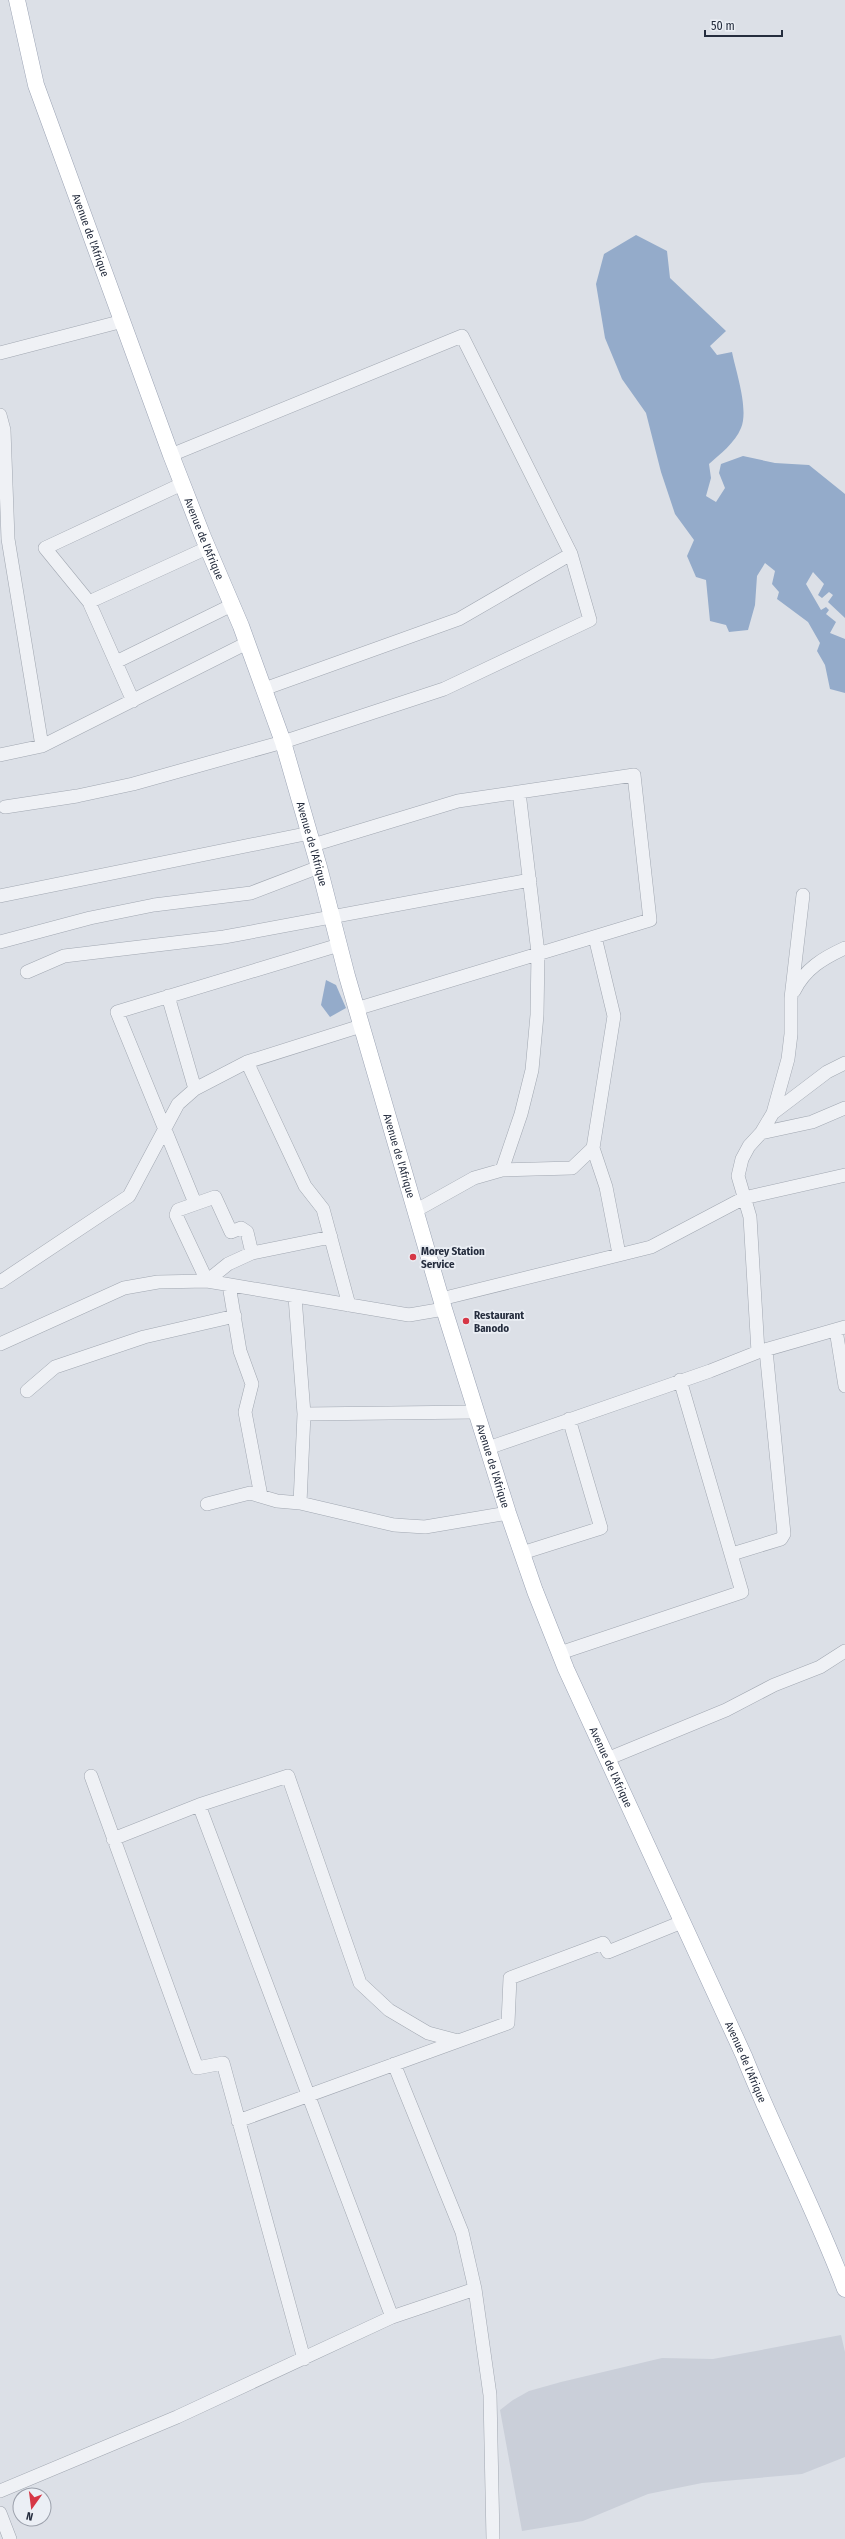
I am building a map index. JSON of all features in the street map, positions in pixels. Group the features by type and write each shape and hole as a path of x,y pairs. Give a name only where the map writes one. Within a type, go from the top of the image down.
{"main road":[{"name":"Avenue de l'Afrique","path":"17,0 36,85 171,455 207,548 247,643 283,742 312,839 356,1009 442,1304 522,1553 560,1653 607,1759 744,2056 767,2115 832,2254 845,2289"}],"street":[{"path":"0,353 123,321"},
{"path":"5,807 77,796 133,784 283,742 444,689 590,620 571,554 462,336 171,455"},
{"path":"0,415 4,430 8,539 42,746"},
{"path":"133,701 90,602 45,548 182,484"},
{"path":"90,602 207,548"},
{"path":"264,689 459,619 571,554"},
{"path":"116,662 232,605"},
{"path":"0,755 42,746 247,643"},
{"path":"0,896 312,839 458,801 634,775 650,920 356,1009"},
{"path":"502,1170 522,1114 532,1070 537,1015 538,953 519,792"},
{"path":"0,942 90,918 147,907 251,893 319,867"},
{"path":"27,972 64,956 224,937 332,915 530,880"},
{"path":"732,1554 776,1542 783,1538 784,1534 762,1351 750,1217 738,1176 742,1159 749,1146 761,1133 773,1113 788,1059 792,1034 791,998 803,896"},
{"path":"595,937 614,1016 593,1148 606,1187 619,1254"},
{"path":"195,1203 117,1012 339,945"},
{"path":"791,998 805,973 827,957 845,948"},
{"path":"168,996 195,1089"},
{"path":"0,1282 129,1196 178,1104 195,1089 247,1062 361,1026"},
{"path":"247,1062 305,1186 322,1209 349,1305"},
{"path":"773,1113 827,1072 845,1063"},
{"path":"761,1133 812,1122 845,1108"},
{"path":"415,1211 474,1178 502,1170 572,1168 593,1148"},
{"path":"0,1344 124,1288 158,1282 207,1281 409,1315 442,1304 619,1254 651,1247 744,1198 845,1175"},
{"path":"207,1281 176,1215 178,1210 215,1197 231,1232 242,1228 247,1232 252,1253"},
{"path":"207,1281 228,1264 252,1253 331,1237"},
{"path":"229,1285 240,1351 252,1384 245,1412 261,1496"},
{"path":"295,1297 304,1414 300,1503"},
{"path":"27,1391 55,1367 144,1336 235,1316"},
{"path":"488,1448 680,1380 710,1372 762,1351 841,1329 845,1386"},
{"path":"560,1653 742,1592 680,1380"},
{"path":"304,1414 476,1412"},
{"path":"522,1553 601,1528 569,1419"},
{"path":"206,1504 250,1493 277,1501 300,1503 394,1525 425,1527 508,1513"},
{"path":"607,1759 726,1710 774,1685 820,1667 845,1651"},
{"path":"91,1776 197,2068 223,2063 304,2359"},
{"path":"113,1839 199,1805 288,1776 360,1983 395,2014 428,2033 458,2041"},
{"path":"199,1805 307,2096 392,2317"},
{"path":"238,2121 508,2023 510,1978 603,1943 608,1952 682,1922"},
{"path":"394,2064 462,2232 475,2289 490,2394 493,2539"},
{"path":"0,2492 177,2417 392,2317 475,2289"},
{"path":"0,2513 10,2539"}],"shaded area":[{"path":"841,2335 845,2352 845,2457 802,2474 702,2483 648,2494 583,2521 522,2531 500,2410 513,2400 529,2391 662,2358 713,2359"}],"water":[{"path":"636,235 667,251 670,278 726,331 710,346 717,355 732,352 743,401 743,420 741,428 735,439 709,464 711,478 706,496 716,502 725,488 719,473 721,464 743,456 775,463 809,465 845,494 845,618 828,602 833,595 829,592 822,598 818,595 824,584 813,572 806,584 821,610 826,607 829,610 826,614 836,622 830,633 845,639 845,693 830,689 825,665 817,651 820,643 808,622 777,599 779,592 772,584 775,571 765,563 757,576 755,605 748,630 729,632 726,625 710,621 706,580 696,577 687,556 694,540 675,514 661,472 646,413 622,379 605,338 596,284 604,254"},
{"path":"326,980 336,985 346,1008 330,1017 321,1005"}],"place":[{"name":"Morey Station Service","path":"413,1257"},
{"name":"Restaurant Banodo","path":"466,1321"}]}
